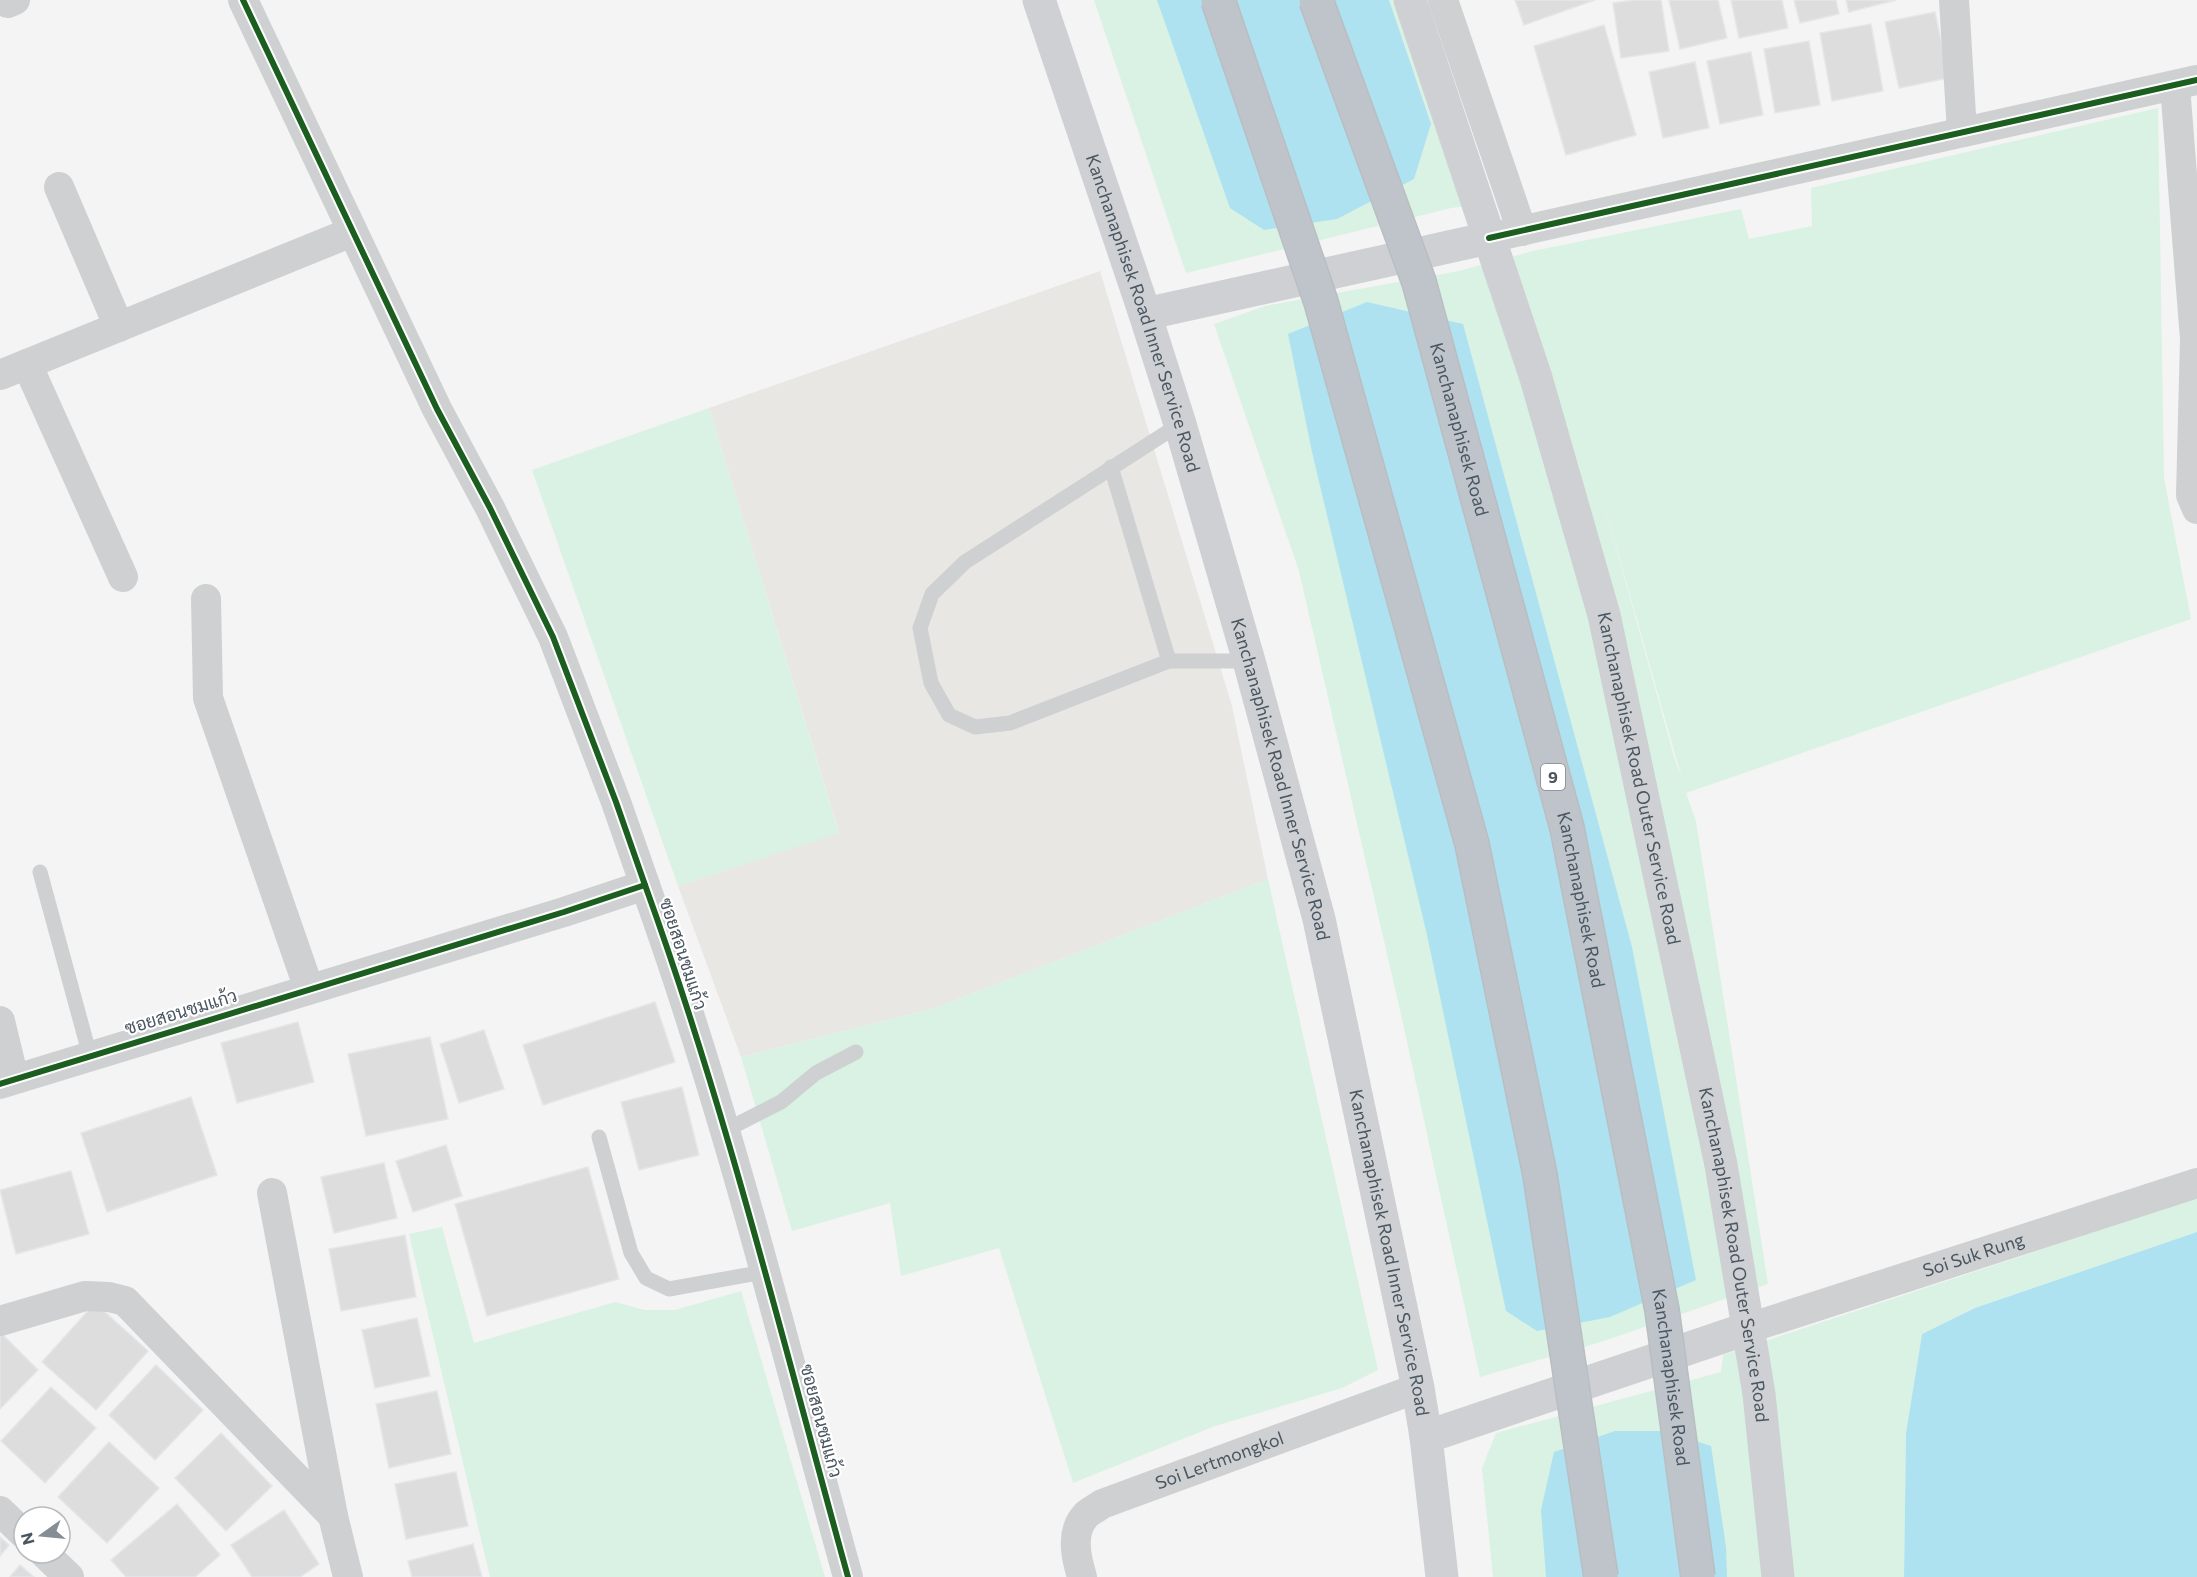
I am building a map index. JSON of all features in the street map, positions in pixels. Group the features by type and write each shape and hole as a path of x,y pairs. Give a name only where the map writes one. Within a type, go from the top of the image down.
{"highway":[{"path":"1218,0 1321,303 1472,844 1540,1175 1601,1577"},
{"name":"Kanchanaphisek Road","path":"1316,0 1419,282 1567,828 1662,1310 1698,1577"}],"main road":[{"name":"Kanchanaphisek Road Inner Service Road","path":"1039,0 1180,424 1249,661 1319,919 1418,1388 1442,1577"},
{"name":"Kanchanaphisek Road Outer Service Road","path":"1410,0 1536,378 1604,615 1721,1165 1759,1394 1778,1577"},
{"path":"1145,314 1490,238"},
{"path":"1426,1437 1749,1328"}],"street":[{"path":"243,0 437,409 490,508 553,638 645,885"},
{"path":"1443,0 1522,231"},
{"path":"1954,0 1962,132"},
{"path":"1490,238 2186,83 2196,339 2191,495 2197,509"},
{"path":"59,188 119,327"},
{"path":"0,375 352,232"},
{"path":"27,364 123,577"},
{"path":"206,599 208,698 309,990"},
{"name":"ซอยสอนชมแก้ว","path":"7,1082 564,912 645,885 724,1131 848,1577"},
{"path":"0,1021 7,1082"},
{"name":"Soi Suk Rung","path":"1749,1328 2197,1183"},
{"path":"272,1193 333,1516 348,1577"},
{"path":"0,1321 85,1296 109,1297 124,1301 333,1516"},
{"name":"Soi Lertmongkol","path":"1082,1577 1077,1559 1075,1537 1085,1516 1102,1504 1418,1388"},
{"path":"0,1511 12,1522"},
{"path":"56,1565 69,1577"}],"lane":[{"path":"1180,424 965,562 932,594 920,628 931,682 948,715 975,727 1010,723 1169,661 1249,661"},
{"path":"1111,467 1169,661"},
{"path":"40,872 90,1056"},
{"path":"724,1131 781,1102 816,1072 856,1052"},
{"path":"599,1137 631,1253 646,1278 669,1289 764,1272"}],"shaded area":[{"path":"1100,271 1232,706 1268,879 932,1009 741,1057 678,886 839,832 709,408"}],"green space":[{"path":"1094,0 1424,0 1485,204 1451,208 1186,273"},
{"path":"2158,108 2164,478 2191,619 1686,793 1696,821 1768,1284 1604,1341 1480,1377 1402,1019 1299,571 1214,324 1265,306 1459,271 1533,251 1741,209 1749,239 1812,226 1811,188","holes":["1595,472 1682,779 1675,760"]},
{"path":"709,408 839,833 678,886 532,470"},
{"path":"1268,879 1378,1370 1342,1388 1215,1426 1073,1483 999,1248 901,1276 890,1203 792,1231 741,1057 932,1009"},
{"path":"2197,1198 2197,1232 1975,1308 1922,1334 1906,1433 1904,1577 1493,1577 1482,1468 1496,1433 1721,1372 1723,1355"},
{"path":"442,1227 474,1343 615,1302 645,1310 675,1310 741,1291 825,1577 490,1577 409,1234"}],"water":[{"path":"1157,0 1389,0 1431,124 1414,179 1337,219 1264,230 1230,208"},
{"path":"1367,302 1463,324 1632,947 1696,1280 1610,1317 1537,1331 1506,1311 1427,935 1312,452 1288,334"},
{"path":"2197,1232 2197,1577 1904,1577 1906,1433 1922,1334 1975,1308"},
{"path":"1615,1431 1665,1431 1711,1446 1726,1547 1727,1577 1546,1577 1541,1510 1554,1452"}],"building":[{"path":"1515,0 1595,0 1524,25"},
{"path":"1661,0 1669,51 1621,58 1613,3"},
{"path":"1669,0 1718,0 1727,38 1680,49"},
{"path":"1731,0 1782,0 1788,28 1739,38"},
{"path":"1794,0 1836,0 1839,14 1800,23"},
{"path":"1846,0 1896,0 1849,12"},
{"path":"1935,12 1949,78 1899,88 1885,22"},
{"path":"1871,24 1883,91 1832,101 1820,33"},
{"path":"1604,25 1636,135 1566,155 1534,46"},
{"path":"1809,41 1820,105 1775,113 1764,49"},
{"path":"1751,52 1763,115 1720,124 1707,61"},
{"path":"1695,62 1709,128 1663,138 1649,72"},
{"path":"655,1002 675,1062 543,1105 523,1045"},
{"path":"298,1022 314,1082 237,1103 221,1043"},
{"path":"484,1030 504,1089 459,1103 440,1044"},
{"path":"430,1037 448,1119 366,1136 348,1054"},
{"path":"682,1087 699,1155 639,1170 621,1102"},
{"path":"191,1097 217,1175 107,1212 81,1133"},
{"path":"446,1145 462,1196 413,1212 396,1161"},
{"path":"384,1163 397,1218 334,1233 321,1177"},
{"path":"588,1167 619,1279 487,1316 455,1204"},
{"path":"71,1171 89,1234 16,1254 0,1190"},
{"path":"405,1235 416,1297 341,1311 329,1249"},
{"path":"95,1303 148,1351 96,1410 42,1362"},
{"path":"417,1318 430,1376 375,1388 362,1330"},
{"path":"0,1332 38,1370 0,1409"},
{"path":"156,1365 203,1410 155,1460 109,1415"},
{"path":"51,1387 96,1428 45,1483 1,1441"},
{"path":"437,1391 451,1454 389,1468 376,1404"},
{"path":"221,1433 272,1486 226,1531 175,1478"},
{"path":"109,1442 159,1488 107,1543 72,1510 72,1505 67,1505 58,1497"},
{"path":"456,1472 468,1526 406,1539 395,1484"},
{"path":"177,1504 220,1555 195,1577 126,1577 111,1560"},
{"path":"284,1510 319,1564 300,1577 252,1577 231,1545"},
{"path":"0,1537 9,1545 0,1556"},
{"path":"473,1544 482,1577 412,1577 408,1561"},
{"path":"20,1565 34,1577 10,1577"}],"cycle path":[{"path":"243,0 437,409 490,508 553,637 645,885"},
{"path":"1489,238 2197,80"},
{"path":"0,1084 564,912 645,885 675,970 728,1142 848,1577"}]}
